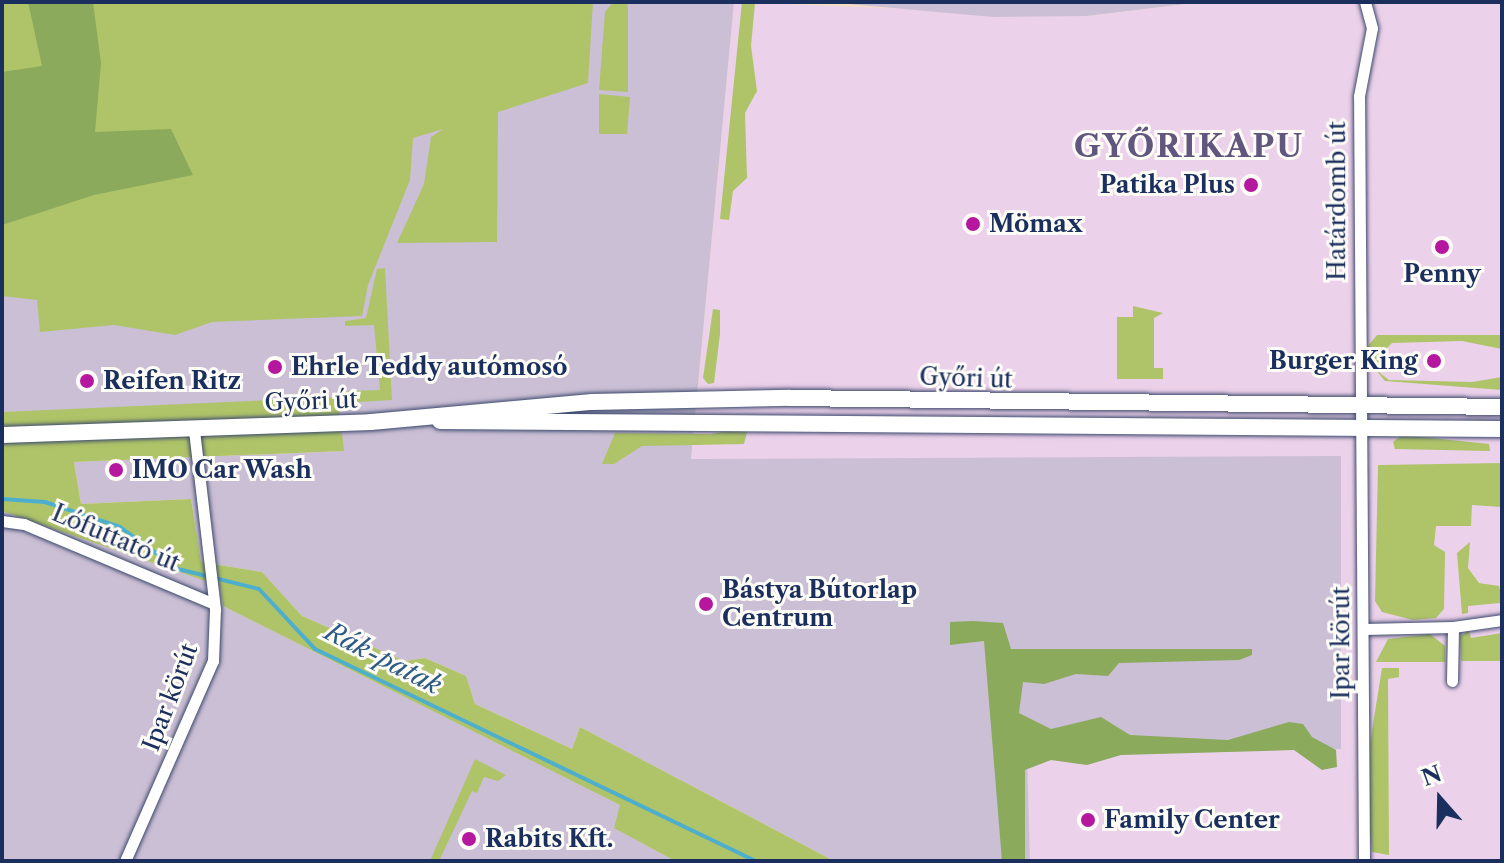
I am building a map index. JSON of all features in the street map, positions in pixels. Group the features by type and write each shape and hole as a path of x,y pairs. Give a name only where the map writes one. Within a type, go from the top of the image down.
{"main road":[{"name":"Győri út","path":"2,435 429,419 470,411 592,402 790,398 1502,407"},
{"name":"Győri út","path":"429,419 469,425 632,419 1361,424 1502,429"}],"street":[{"name":"Határdomb út","path":"1361,424 1359,96 1372,28 1365,2"},
{"name":"Ipar körút","path":"1361,424 1364,861"},
{"name":"Ipar körút","path":"125,861 213,661 210,567 194,429"},
{"name":"Lófuttató út","path":"2,521 24,524 212,603"},
{"path":"1364,629 1453,627 1502,620"},
{"path":"1452,681 1453,627"}],"shaded area":[{"path":"2,2 734,2 691,459 1341,456 1341,749 1027,754 1030,861 834,861 580,727 572,749 475,704 466,676 425,658 405,661 302,616 262,572 201,562 191,499 81,504 74,462 344,451 2,412"},
{"path":"734,2 1086,16 1202,2 1502,2 1502,861 1030,861 1026,754 691,460"},
{"path":"826,2 1202,2 1086,16 993,17"},
{"path":"2,511 221,586 223,606 621,805 615,828 675,861 2,861"}],"green space":[{"path":"2,2 593,2 588,83 498,112 497,242 397,243 424,184 431,137 443,129 413,138 410,180 368,285 362,316 212,322 175,335 114,325 40,332 37,300 2,296"},
{"path":"28,2 93,2 101,63 95,132 171,129 193,175 94,195 2,225 2,72 42,66"},
{"path":"613,2 627,2 628,8 628,92 599,90 605,12"},
{"path":"742,2 755,3 751,46 757,91 745,113 747,178 733,191 729,220 720,219"},
{"path":"599,94 630,97 627,134 599,134"},
{"path":"385,268 392,400 358,402 350,398 348,391 380,390 374,325 345,326 345,321 366,318 377,269"},
{"path":"1133,306 1163,313 1154,318 1154,368 1163,368 1163,379 1117,379 1117,317 1133,317"},
{"path":"713,309 720,310 720,334 714,383 708,384 703,378"},
{"path":"1377,335 1502,335 1502,349 1462,341 1392,343 1380,355 1380,373 1389,380 1472,382 1502,377 1502,390 1385,381 1369,362 1368,346"},
{"path":"338,397 344,451 74,462 81,504 191,499 201,562 262,572 302,616 405,661 425,658 466,676 475,704 572,749 580,727 834,861 675,861 614,828 620,805 223,606 220,586 2,511 2,412"},
{"path":"739,429 747,432 744,444 642,446 614,464 602,464 615,433 711,434"},
{"path":"1402,435 1489,444 1490,451 1395,449 1393,442"},
{"path":"1502,463 1502,507 1472,505 1471,526 1436,526 1434,545 1445,552 1444,609 1436,618 1413,620 1382,612 1375,601 1378,465"},
{"path":"1470,542 1468,568 1479,583 1499,586 1502,598 1500,603 1468,606 1468,613 1462,614 1457,553"},
{"path":"950,622 1003,623 1011,649 1252,649 1252,655 1239,660 1119,663 1108,676 1076,674 1044,684 1023,682 1019,713 1051,729 1101,717 1130,735 1228,740 1289,722 1303,724 1312,737 1336,750 1337,767 1322,770 1294,750 1121,755 1087,765 1051,760 1025,770 1025,861 1002,861 984,641 950,645"},
{"path":"1469,630 1471,638 1502,633 1502,661 1461,661 1460,636"},
{"path":"1430,634 1445,646 1445,662 1376,662 1388,639"},
{"path":"1382,668 1399,668 1399,677 1388,679 1389,855 1372,852 1370,834 1370,743"},
{"path":"475,759 506,775 498,781 484,777 477,793 472,791 439,861 430,861"}],"waterway":[{"name":"Rák-patak","path":"2,499 45,502 120,527 178,569 259,589 315,649 756,861"}],"place":[{"name":"Patika Plus","path":"1251,185"},
{"name":"Mömax","path":"973,224"},
{"name":"Penny","path":"1442,247"},
{"name":"Burger King","path":"1434,361"},
{"name":"Ehrle Teddy autómosó","path":"275,367"},
{"name":"Reifen Ritz","path":"87,381"},
{"name":"IMO Car Wash","path":"116,470"},
{"name":"Bástya Bútorlap Centrum","path":"706,604"},
{"name":"Family Center","path":"1088,820"},
{"name":"Rabits Kft.","path":"469,839"}],"district":[{"name":"GYŐRIKAPU","path":"1189,146"}]}
